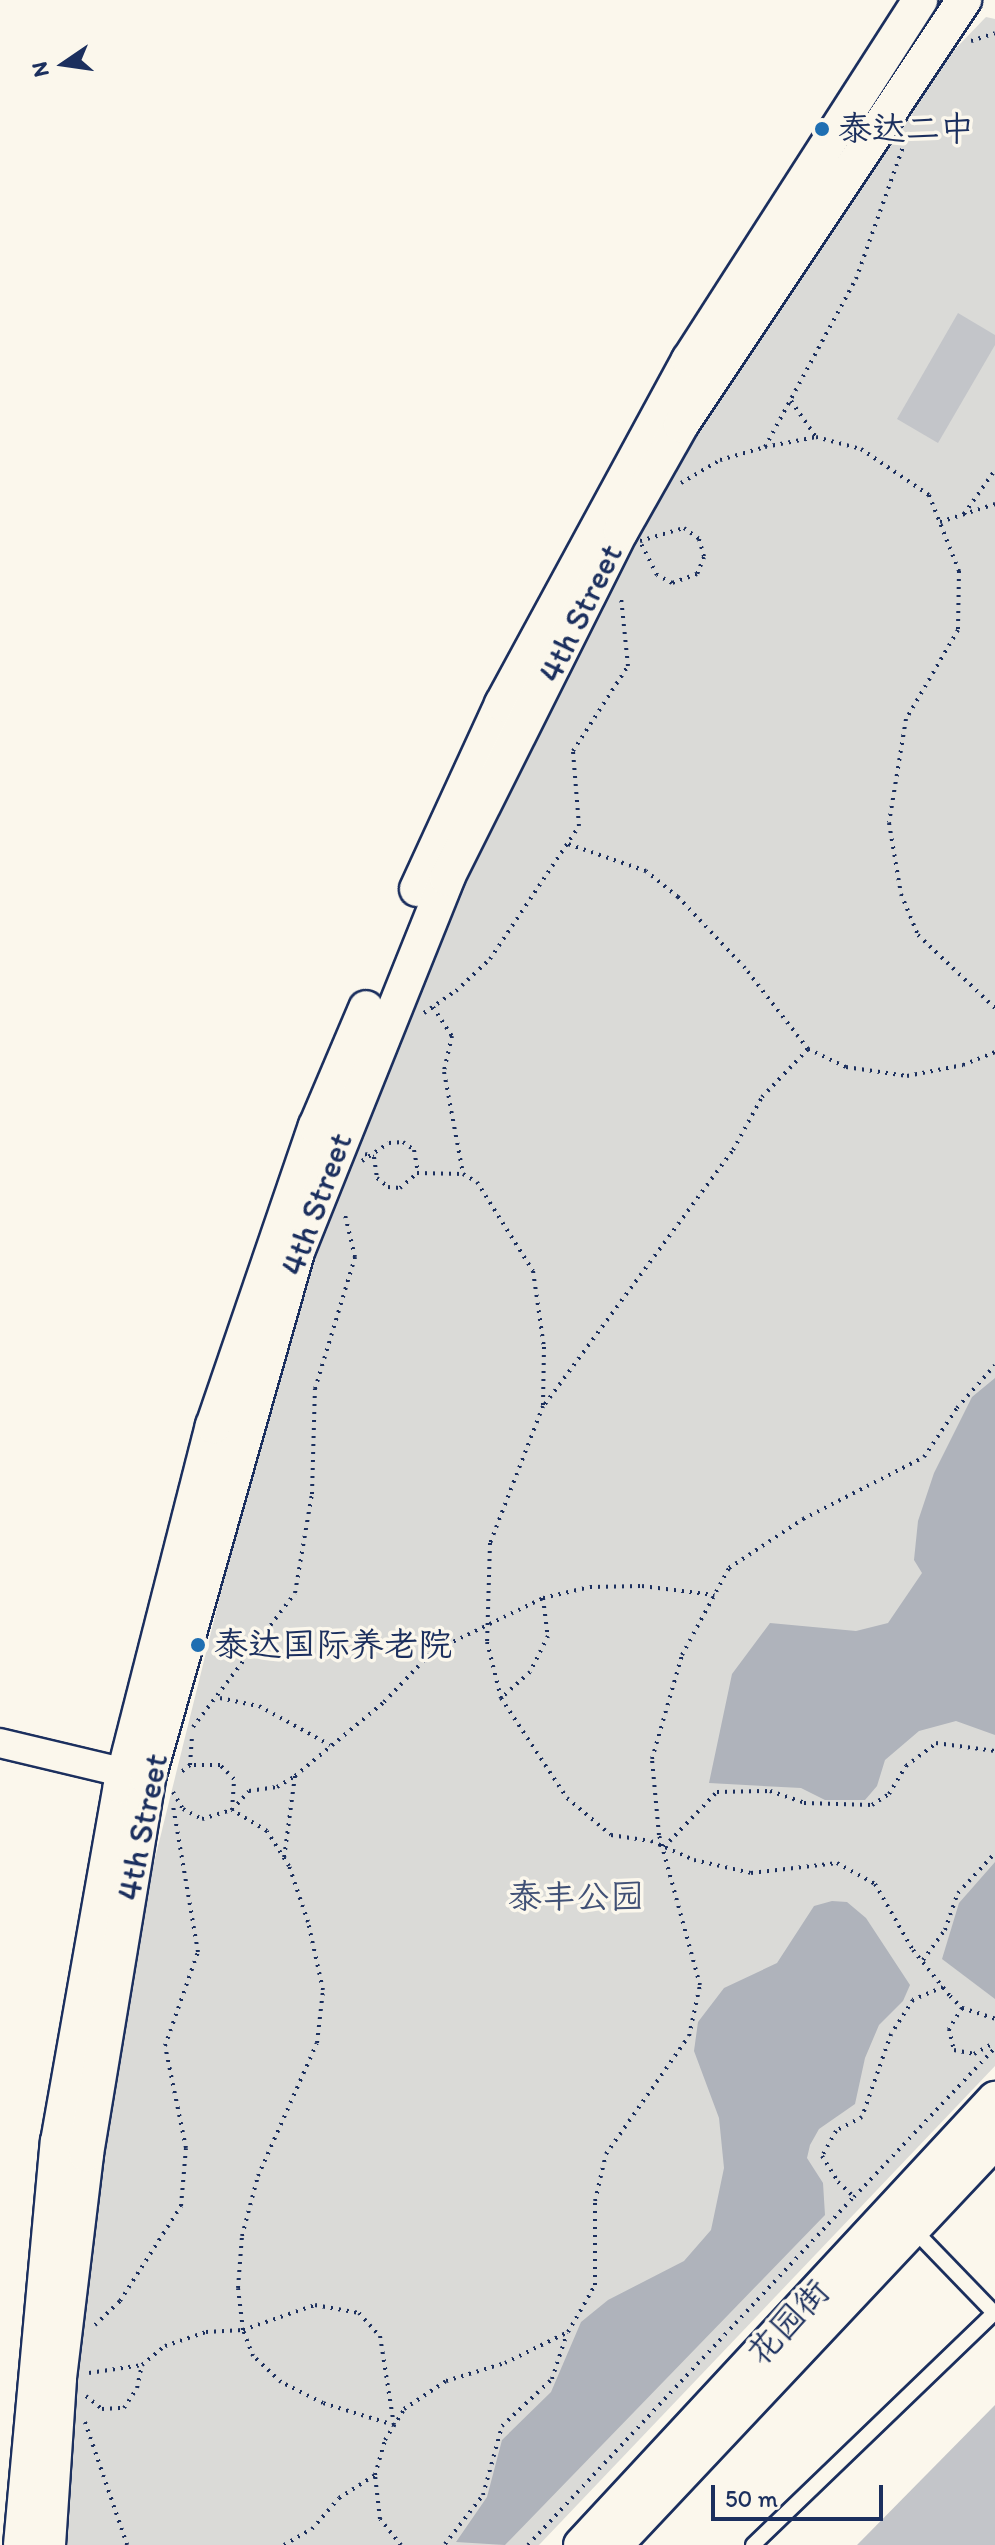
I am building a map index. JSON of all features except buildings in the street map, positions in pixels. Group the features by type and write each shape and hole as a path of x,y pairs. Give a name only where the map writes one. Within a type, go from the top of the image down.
{"street":[{"name":"4th Street","path":"48,2545 69,2377 86,2154 147,1777 171,1577 227,1384 316,1126 420,883 502,704 681,373 920,0"},
{"name":"4th Street","path":"21,2545 58,2142 147,1777 255,1388 352,1151 447,878 621,531 681,425 964,0"},
{"path":"0,1743 147,1777"},
{"name":"花园街","path":"581,2545 995,2099"},
{"name":"花园街","path":"615,2545 995,2141"}],"lane":[{"path":"753,2545 995,2312 913,2229"}],"path":[{"path":"963,46 995,33"},
{"path":"765,447 856,279 906,137"},
{"path":"791,401 816,437"},
{"path":"673,488 720,460 816,437 861,449 929,495 959,571 958,630 906,719 889,823 901,894 918,935 995,1008"},
{"path":"964,514 995,470"},
{"path":"940,522 995,504"},
{"path":"633,555 649,528"},
{"path":"684,528 703,548 702,567 689,580 664,580 652,568 640,541 684,528"},
{"path":"415,1019 490,959 579,826 573,751 628,666 621,594"},
{"path":"568,844 646,871 678,897 745,968 808,1049 846,1067 907,1076 963,1065 995,1052"},
{"path":"433,1007 452,1036 444,1072 463,1174"},
{"path":"808,1049 762,1097 733,1150 543,1406 490,1543 487,1621 501,1698 567,1798 611,1835 751,1873 837,1863 875,1884 923,1960 962,2008 995,2019"},
{"path":"374,1157 389,1143 403,1142 414,1150 417,1173"},
{"path":"352,1151 374,1157"},
{"path":"352,1151 374,1157"},
{"path":"352,1151 374,1157"},
{"path":"374,1157 377,1178 388,1187 400,1188 417,1173 463,1174 477,1182 507,1222 533,1271 544,1347 543,1406"},
{"path":"190,1765 192,1728 219,1698 295,1593 312,1494 315,1389 355,1257 341,1195"},
{"path":"445,2545 483,2495 502,2426 552,2379 568,2332 595,2285 595,2201 606,2154 689,2036 700,1985 664,1847 652,1759 682,1655 729,1568 803,1519 924,1457 957,1408 995,1365"},
{"path":"147,1777 183,1809 202,1819 232,1810 249,1791 277,1787 295,1776 384,1702 432,1652 487,1621 543,1598 590,1587 642,1586 714,1595"},
{"path":"501,1698 530,1672 548,1636 543,1598"},
{"path":"219,1698 259,1706 330,1745"},
{"path":"664,1847 717,1792 770,1791 804,1803 872,1805 889,1794 906,1766 936,1743 995,1751"},
{"path":"147,1777 190,1765 220,1765 234,1779 232,1810"},
{"path":"284,1858 295,1776"},
{"path":"92,2329 120,2301 181,2206 186,2148 165,2046 198,1952 147,1777"},
{"path":"232,1810 267,1831 284,1858 308,1922 323,1990 317,2043 258,2176 242,2236 238,2288 243,2330 253,2356 281,2382 323,2403 394,2425"},
{"path":"923,1960 945,1930 958,1893 995,1853"},
{"path":"854,2197 822,2156 836,2131 862,2117 891,2034 913,2000 943,1987"},
{"path":"962,2008 949,2029 954,2050 974,2054 995,2045"},
{"path":"528,2545 995,2045 995,2036"},
{"path":"142,2365 116,2365 69,2377 81,2392 102,2409 124,2408 137,2388 142,2365 165,2346 206,2332 243,2330 315,2305 359,2313 380,2336 394,2425"},
{"path":"401,2545 380,2519 375,2475 394,2425 404,2409 446,2381 505,2363 568,2332"},
{"path":"82,2413 127,2545"},
{"path":"284,2545 312,2529 339,2498 375,2475"}],"green space":[{"name":"泰丰公园","path":"986,17 995,19 995,2066 539,2545 65,2545 78,2323 138,1927 277,1366 346,1166 417,983 612,583 688,448 934,71"}],"shaded area":[{"path":"995,1378 995,1735 956,1721 919,1731 885,1760 877,1786 865,1800 825,1800 801,1788 709,1783 732,1674 770,1623 856,1631 888,1623 922,1573 914,1560 918,1521 934,1473 972,1397"},
{"path":"995,1862 995,1999 942,1959 959,1903"},
{"path":"832,1901 847,1902 866,1918 910,1985 903,2001 879,2025 865,2058 855,2104 819,2129 810,2145 807,2158 823,2183 825,2215 505,2545 456,2542 487,2497 502,2440 551,2392 581,2322 608,2300 684,2261 711,2230 724,2168 719,2118 694,2051 698,2022 724,1988 777,1963 814,1906"}],"place":[{"name":"泰达二中","path":"822,129"},
{"name":"泰达国际养老院","path":"198,1645"}]}
